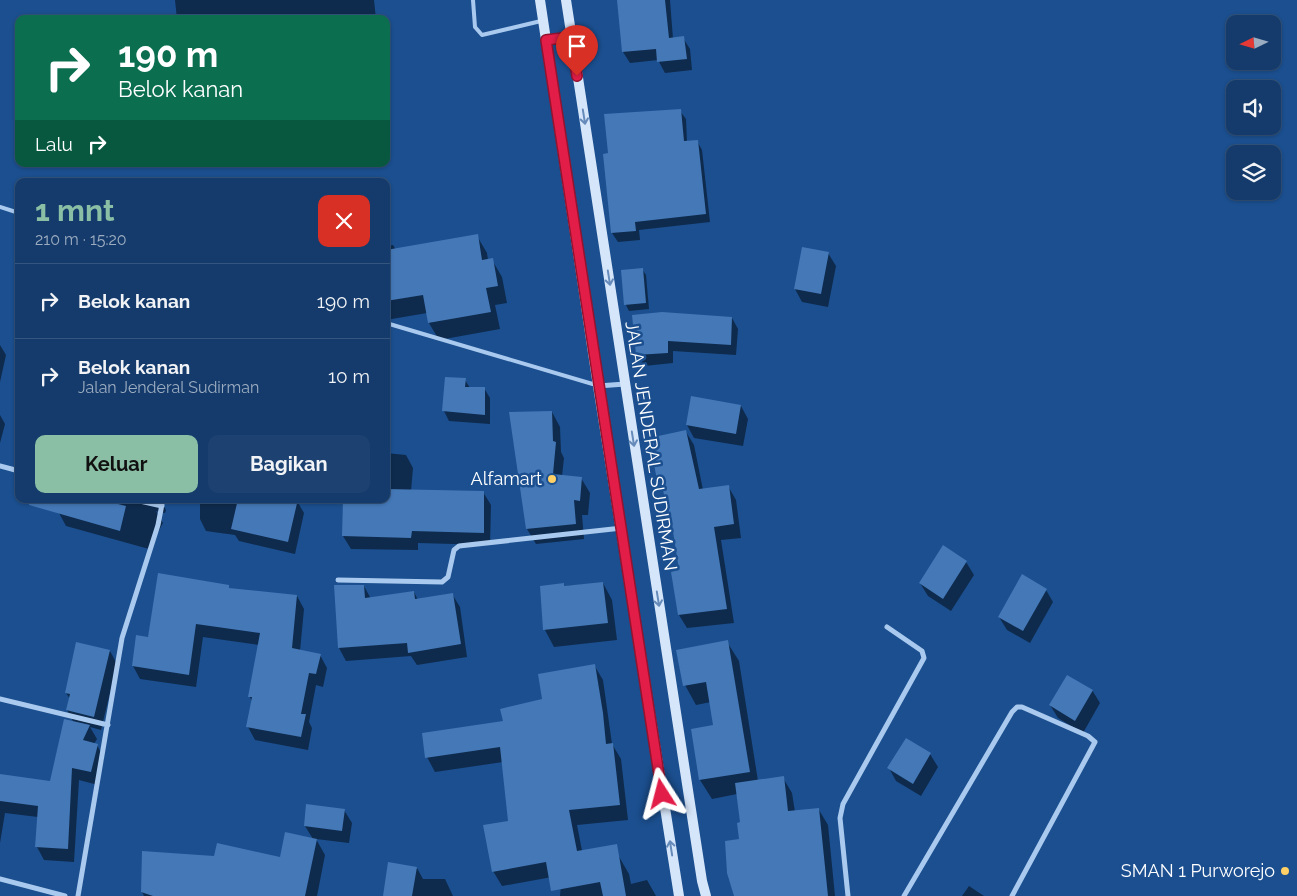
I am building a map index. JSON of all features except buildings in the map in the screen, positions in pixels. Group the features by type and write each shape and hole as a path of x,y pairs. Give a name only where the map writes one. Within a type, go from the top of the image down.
{"main road":[{"path":"540,0 598,386 679,896"},
{"name":"JALAN JENDERAL SUDIRMAN","path":"566,0 702,881 706,896"}],"street":[{"path":"546,40 571,37"},
{"path":"598,386 625,384"},
{"path":"0,466 15,470"},
{"path":"149,503 162,506"},
{"path":"78,896 122,638 158,525 162,503"},
{"path":"338,580 442,582 448,577 454,550 459,546 622,528"},
{"path":"848,896 840,818 843,804 924,658 922,651 887,627"},
{"path":"0,699 108,725"},
{"path":"904,896 1012,712 1017,707 1022,707 1088,736 1095,742 1012,896"},
{"path":"0,879 65,896"}],"lane":[{"path":"473,0 476,27 482,34 543,20"},
{"path":"0,207 15,212"},
{"path":"390,324 598,386"}],"place":[{"name":"Alfamart","path":"552,479"},
{"name":"SMAN 1 Purworejo","path":"1285,871"}],"route":[{"path":"577,76 571,37 546,40 662,794"}]}
